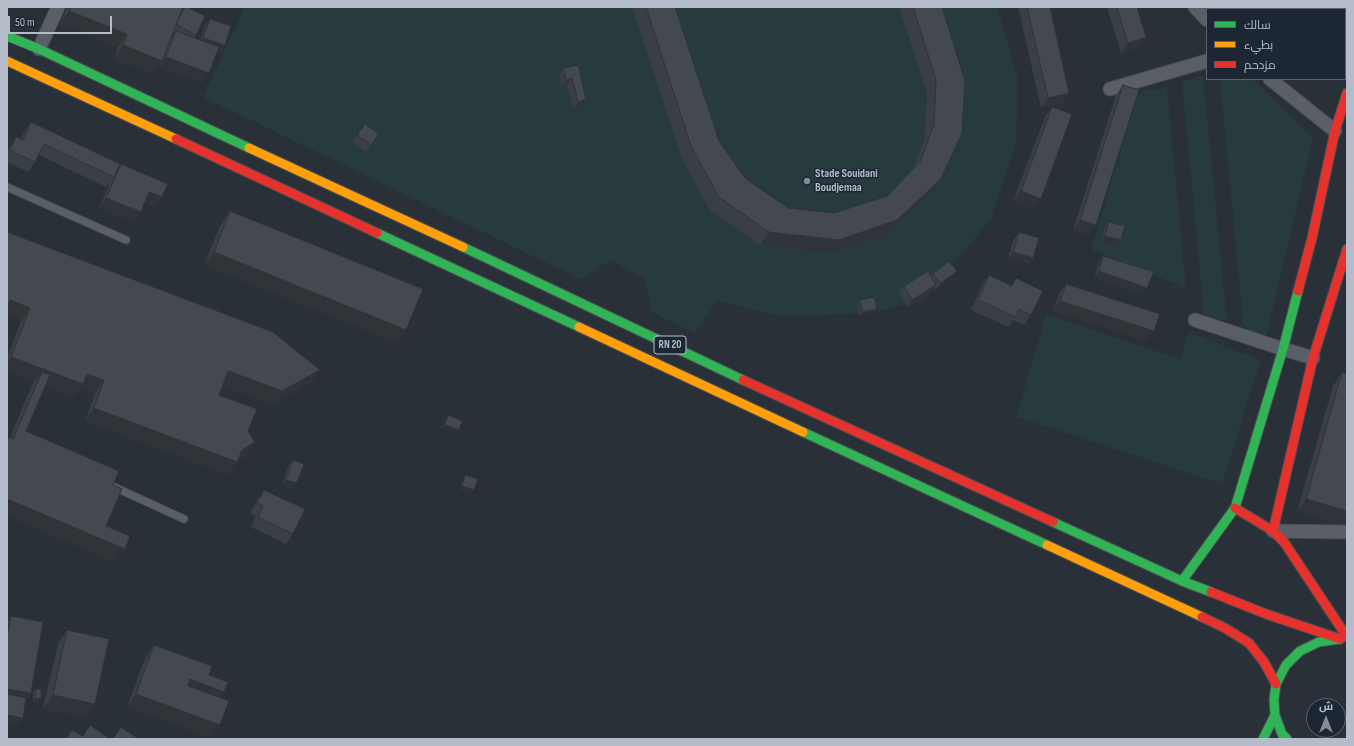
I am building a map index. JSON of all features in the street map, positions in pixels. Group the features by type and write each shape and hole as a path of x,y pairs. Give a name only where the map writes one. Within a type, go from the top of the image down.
{"main road":[{"name":"RN 20","path":"7,36 39,49 212,131 496,262 728,373 1182,581 1266,614 1345,639"},
{"name":"RN 20","path":"7,61 1225,628 1249,643 1264,662 1276,684"},
{"path":"1182,581 1235,508 1282,349 1312,238 1336,131 1347,93"},
{"path":"1273,531 1313,358 1347,251"},
{"path":"1235,508 1273,531 1287,547 1345,639 1319,642 1300,651 1286,665 1276,684 1274,700 1275,715 1282,734 1287,739"},
{"path":"1263,739 1275,715"}],"street":[{"path":"39,49 58,7"},
{"path":"1195,7 1206,19"},
{"path":"1110,89 1206,61"},
{"path":"1271,80 1336,131"},
{"path":"1195,320 1313,358"},
{"path":"1273,531 1347,532"}],"lane":[{"path":"7,187 126,240"},
{"path":"106,483 184,519"}],"green space":[{"name":"Stade Souidani Boudjemaa","path":"245,7 997,7 1018,79 1016,145 992,217 924,300 868,313 781,317 717,301 695,333 651,312 645,279 611,260 580,279 203,97"},
{"path":"1203,75 1227,321 1204,316 1182,82"},
{"path":"1220,80 1253,80 1313,138 1265,342 1244,334"},
{"path":"1167,87 1186,288 1091,249 1139,92"},
{"path":"1046,314 1180,359 1188,332 1261,360 1222,484 1016,417"}],"building":[{"path":"71,7 183,7 162,61 123,45 127,34 69,11"},
{"path":"185,7 205,16 196,35 176,24"},
{"path":"646,7 675,7 719,141 745,178 788,208 834,213 887,196 920,162 934,125 936,80 913,7 942,7 965,81 962,133 941,179 897,220 839,240 769,232 719,197 691,146"},
{"path":"1027,7 1050,7 1069,93 1048,98"},
{"path":"1117,7 1137,7 1146,37 1128,43"},
{"path":"210,19 231,26 225,45 203,38"},
{"path":"176,31 219,47 209,73 166,57"},
{"path":"578,65 586,99 578,102 572,78 566,80 563,68"},
{"path":"1123,85 1139,90 1096,225 1080,220"},
{"path":"1052,107 1072,114 1041,199 1021,191"},
{"path":"31,122 120,164 114,177 44,144 35,162 10,150 16,137 23,140"},
{"path":"365,124 379,134 371,145 357,135"},
{"path":"121,164 168,184 162,197 149,192 141,212 106,198"},
{"path":"230,211 423,289 406,330 214,252"},
{"path":"1109,222 1125,226 1121,240 1105,236"},
{"path":"7,232 273,332 320,370 282,391 228,371 219,395 257,409 248,431 255,442 242,450 237,462 94,408 104,380 87,374 83,384 11,357 30,308 10,300 7,308"},
{"path":"1019,232 1039,238 1033,258 1013,252"},
{"path":"1103,256 1154,272 1147,288 1099,271"},
{"path":"949,261 957,271 941,283 933,274"},
{"path":"928,271 936,285 912,300 904,286"},
{"path":"989,275 1012,286 1016,278 1043,291 1031,315 1019,309 1015,317 978,300"},
{"path":"1066,284 1160,314 1154,331 1060,301"},
{"path":"874,297 877,309 862,312 860,300"},
{"path":"42,372 50,375 26,431 119,471 113,485 122,489 106,526 130,536 125,549 7,499 7,438 13,439"},
{"path":"1342,372 1347,374 1347,511 1306,499"},
{"path":"448,415 462,421 459,430 445,425"},
{"path":"293,460 304,464 297,483 286,480"},
{"path":"465,475 478,479 474,490 462,486"},
{"path":"264,490 305,509 293,534 258,517 263,506 257,503"},
{"path":"11,616 43,622 31,693 7,689 7,637"},
{"path":"67,630 109,639 95,704 53,695"},
{"path":"154,645 212,666 209,675 228,682 224,692 190,679 188,686 229,701 220,725 136,694"},
{"path":"35,689 41,689 41,698 36,699"},
{"path":"7,694 26,698 23,718 7,715"},
{"path":"90,725 110,739 66,739 72,730 83,736"},
{"path":"121,727 139,739 113,739"}],"traffic: fast":[{"path":"7,36 39,49 249,148"},
{"path":"377,233 579,327"},
{"path":"463,247 743,380"},
{"path":"1182,581 1235,508 1283,349 1298,291"},
{"path":"803,432 1047,545"},
{"path":"1053,522 1182,581 1211,592"},
{"path":"1287,739 1282,734 1275,715 1274,700 1276,684 1286,665 1300,651 1319,642 1340,639"},
{"path":"1263,739 1275,715"}],"traffic: slow":[{"path":"7,61 176,139"},
{"path":"249,148 463,247"},
{"path":"579,327 803,432"},
{"path":"1047,545 1202,617"}],"traffic: jam":[{"path":"1298,291 1312,238 1335,131 1347,93"},
{"path":"176,139 377,233"},
{"path":"1273,531 1313,358 1347,249"},
{"path":"743,380 1053,522"},
{"path":"1235,508 1273,531 1284,542 1347,637"},
{"path":"1211,592 1266,614 1340,639"},
{"path":"1202,617 1225,628 1249,643 1264,662 1276,684"}],"place":[{"name":"Stade Souidani Boudjemaa","path":"807,181"}]}
